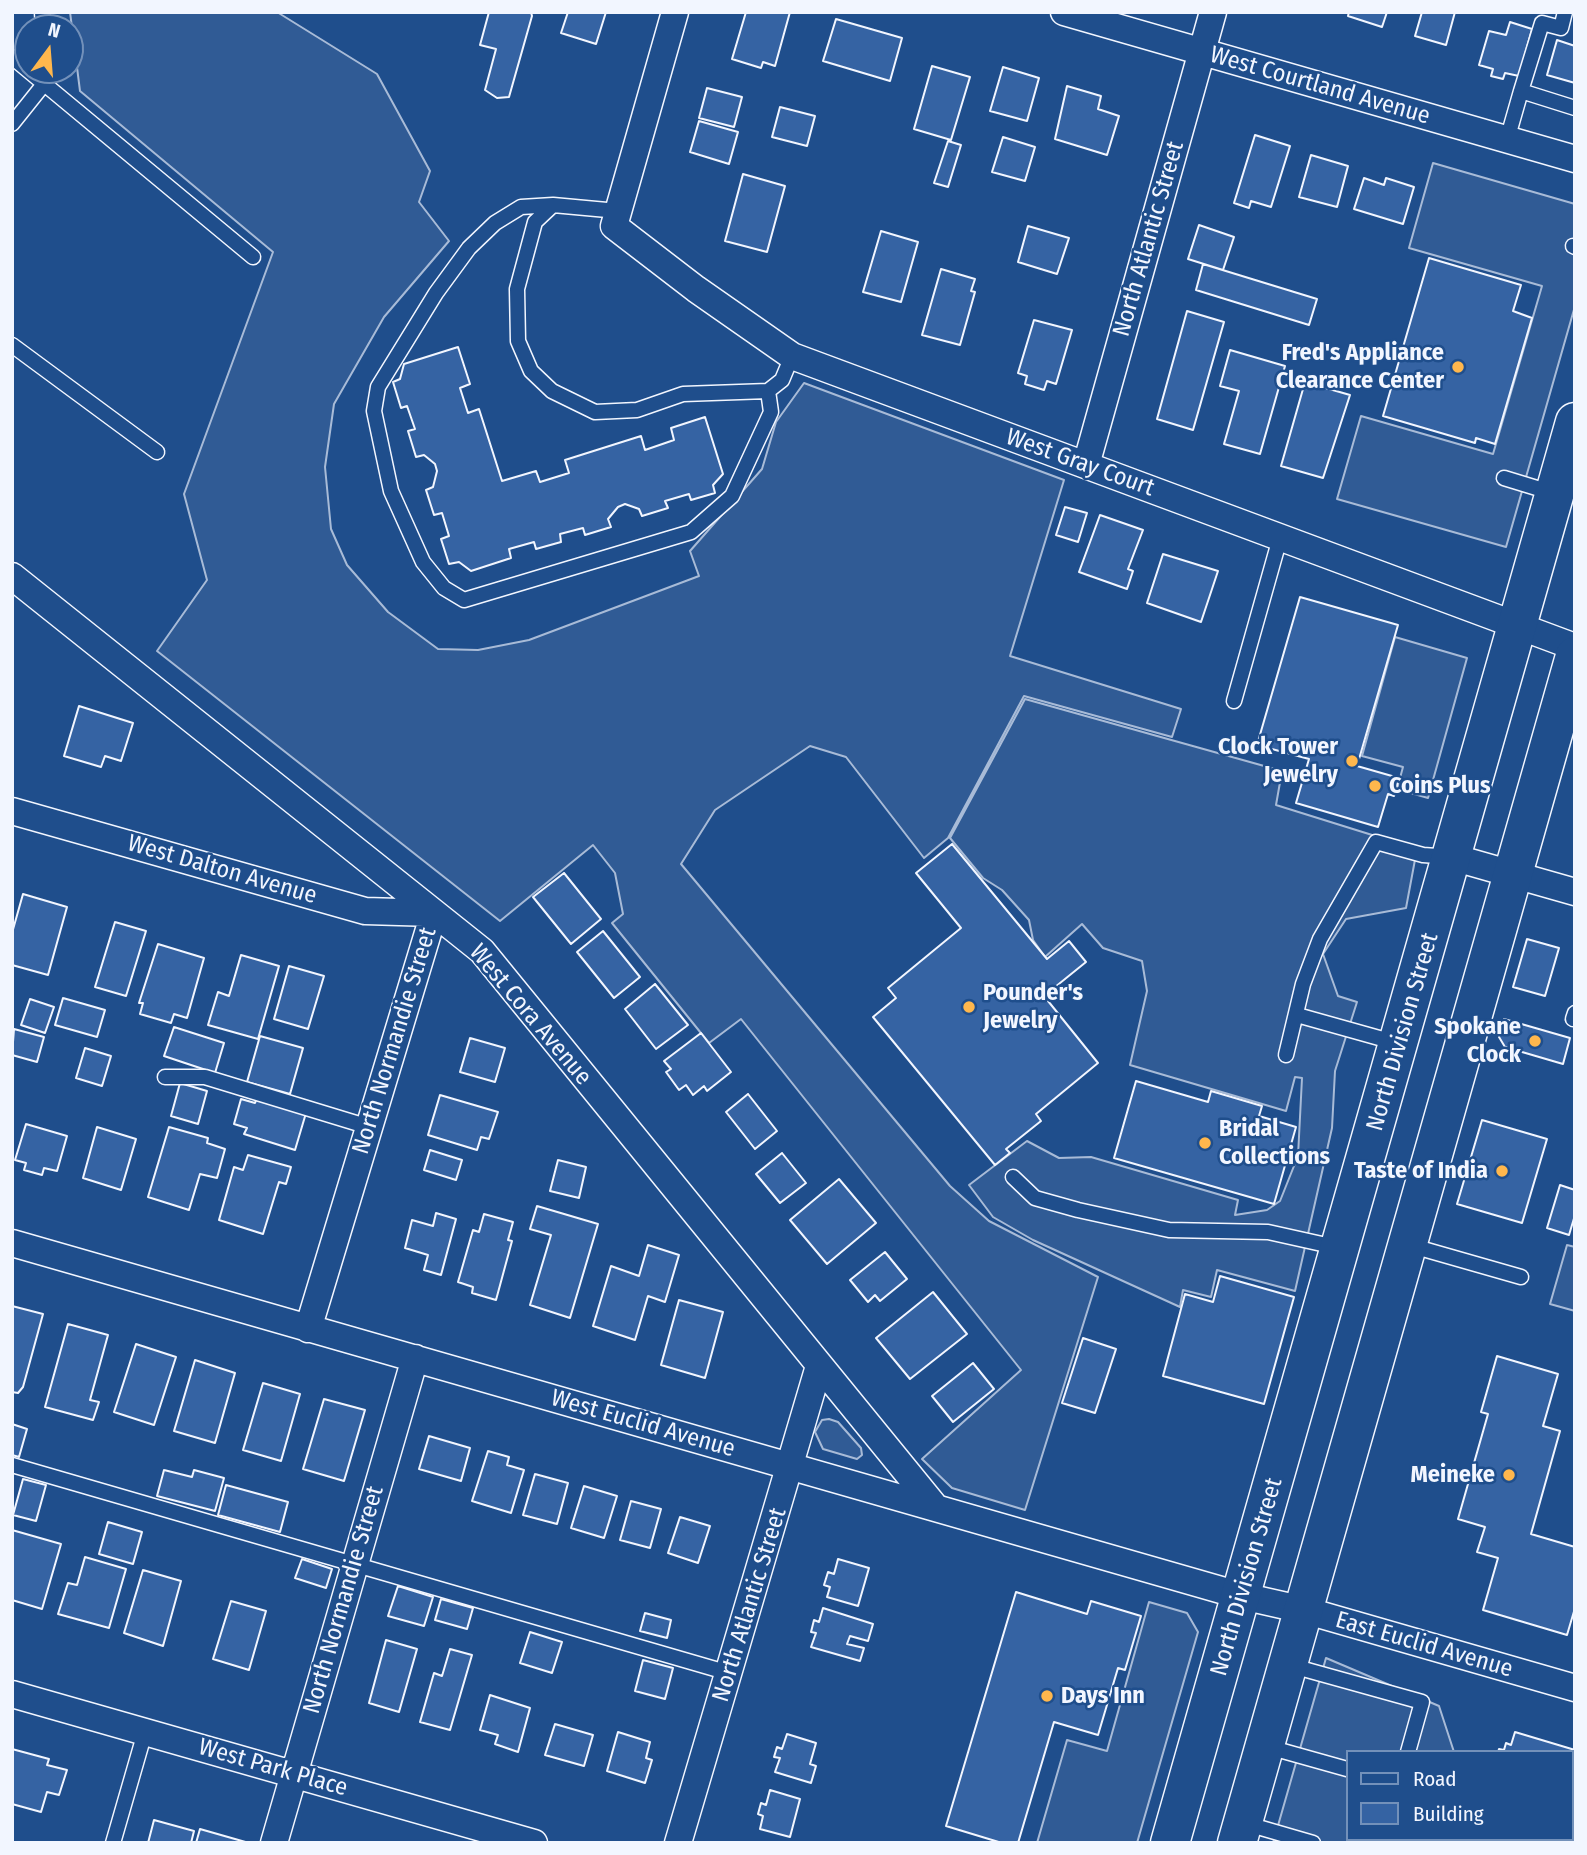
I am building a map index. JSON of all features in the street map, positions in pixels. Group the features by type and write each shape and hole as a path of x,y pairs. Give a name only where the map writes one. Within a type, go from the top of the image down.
{"main road":[{"name":"North Division Street","path":"1240,1833 1288,1664 1273,1603 1341,1248 1575,422"},
{"name":"North Division Street","path":"1170,1843 1273,1603 1408,1244 1513,876 1567,710 1575,656"}],"street":[{"path":"616,218 675,12"},
{"name":"West Courtland Avenue","path":"1064,12 1575,158"},
{"name":"North Atlantic Street","path":"1086,465 1213,12"},
{"name":"West Gray Court","path":"616,218 696,289 792,356 1575,647"},
{"name":"West Cora Avenue","path":"12,576 482,951 936,1508"},
{"name":"West Dalton Avenue","path":"12,810 365,911 433,913"},
{"path":"1452,857 1575,892"},
{"name":"North Normandie Street","path":"308,1329 433,913"},
{"name":"West Euclid Avenue","path":"12,1243 1273,1603"},
{"name":"North Normandie Street","path":"274,1843 415,1358"},
{"name":"North Atlantic Street","path":"678,1843 792,1467 819,1366"},
{"name":"East Euclid Avenue","path":"1273,1603 1575,1688"},
{"name":"West Park Place","path":"12,1694 534,1843"}],"lane":[{"path":"1507,140 1542,23 1561,28 1565,12"},
{"path":"12,124 39,84"},
{"path":"52,84 253,257"},
{"path":"1521,91 1575,108"},
{"path":"616,218 553,205 521,207 495,223 469,248 436,293 378,387 374,411 391,491 423,562 444,588 464,600 691,532 732,496 771,412 768,391"},
{"path":"553,205 535,222 517,289 518,341 531,371 552,391 595,412 637,410 683,394 768,391 782,380 792,356"},
{"path":"12,345 157,452"},
{"path":"1504,478 1555,494"},
{"path":"1234,701 1280,538"},
{"path":"1286,1055 1304,984 1320,939 1376,842 1423,855 1452,857"},
{"path":"1297,1015 1399,1044"},
{"path":"165,1077 205,1077 369,1127"},
{"path":"1013,1177 1035,1198 1117,1219 1169,1230 1268,1232 1341,1248"},
{"path":"1408,1244 1521,1277"},
{"path":"12,1465 729,1673"},
{"path":"1288,1664 1422,1702 1409,1750"},
{"path":"113,1843 145,1732"},
{"path":"1265,1746 1346,1769"},
{"path":"1240,1833 1313,1843"}],"shaded area":[{"path":"277,12 377,74 430,171 419,202 449,241 384,317 334,404 325,467 331,529 347,565 388,612 438,649 478,650 529,640 699,576 690,551 762,469 776,422 804,383 1064,480 1010,656 1181,709 1172,737 1024,696 948,838 924,858 846,757 810,746 715,810 681,864 950,1186 989,1221 1098,1277 1025,1510 952,1488 922,1459 1021,1370 741,1019 709,1043 612,923 623,914 615,873 593,845 500,921 157,651 207,580 184,494 273,252 80,91 79,84 84,84 84,14 70,14"},
{"path":"1433,163 1575,204 1575,306 1506,547 1337,499 1361,416 1493,454 1542,286 1409,248"},
{"path":"1395,637 1467,658 1428,798 1397,789 1403,767 1362,756"},
{"path":"1025,699 1282,771 1276,805 1417,849 1406,908 1346,919 1323,954 1338,996 1357,1002 1335,1071 1332,1128 1295,1291 1217,1270 1211,1297 1183,1290 1180,1307 1033,1240 993,1217 969,1185 1027,1141 1059,1158 1091,1157 1238,1200 1235,1215 1267,1210 1280,1201 1298,1156 1302,1078 1295,1077 1286,1111 1130,1065 1147,991 1142,961 1103,948 1082,924 1045,957 1033,940 1029,920 1002,890 983,878 950,838"},
{"path":"1567,1245 1575,1247 1575,1311 1550,1304"},
{"path":"822,1420 838,1422 861,1448 862,1455 857,1459 823,1449 815,1432"},
{"path":"1149,1602 1187,1613 1198,1632 1137,1843 1037,1843 1067,1740 1107,1751"},
{"path":"1326,1658 1439,1706 1453,1750 1346,1750 1346,1841 1388,1843 1273,1843"}],"building":[{"path":"489,12 531,12 532,16 509,97 497,98 485,90 496,49 480,45"},
{"path":"568,12 606,12 596,44 561,33"},
{"path":"746,12 790,12 775,66 763,62 761,68 732,59"},
{"path":"1349,12 1387,12 1382,27 1348,16"},
{"path":"1422,12 1455,12 1446,45 1415,36"},
{"path":"836,19 902,38 890,81 823,61"},
{"path":"1510,22 1532,29 1519,76 1505,73 1503,79 1491,76 1493,69 1479,65 1489,31 1506,35"},
{"path":"1557,40 1575,46 1575,83 1547,75"},
{"path":"932,66 970,77 951,140 914,129"},
{"path":"1003,67 1039,78 1027,121 990,111"},
{"path":"1067,86 1101,96 1098,109 1119,116 1107,155 1055,139"},
{"path":"707,88 742,97 734,127 699,118"},
{"path":"780,107 815,116 807,146 772,137"},
{"path":"699,121 738,132 729,164 690,152"},
{"path":"1255,135 1290,146 1271,207 1251,201 1249,208 1234,203"},
{"path":"1003,137 1035,147 1025,181 992,172"},
{"path":"948,141 961,145 948,187 934,183"},
{"path":"1311,155 1348,166 1337,207 1299,197"},
{"path":"743,174 785,186 767,252 725,241"},
{"path":"1364,178 1384,185 1386,178 1414,187 1403,224 1354,209"},
{"path":"1199,225 1234,237 1223,270 1188,259"},
{"path":"1028,226 1069,238 1057,274 1018,262"},
{"path":"881,231 918,242 901,302 863,292"},
{"name":"Fred's Appliance Clearance Center","path":"1429,258 1521,285 1513,311 1532,318 1495,444 1476,438 1475,443 1383,416"},
{"path":"1203,264 1317,299 1309,325 1196,290"},
{"path":"941,269 975,279 971,291 975,292 960,345 922,335"},
{"path":"1187,311 1224,322 1193,430 1157,419"},
{"path":"1034,320 1072,330 1056,384 1047,381 1044,390 1025,384 1027,376 1018,373"},
{"path":"458,347 470,384 460,388 468,413 479,409 502,481 536,471 540,482 569,473 565,460 641,436 645,450 674,440 671,428 705,417 723,474 713,485 715,493 691,500 689,494 665,501 668,508 642,516 639,509 625,504 618,507 608,519 611,527 585,535 583,528 560,534 561,542 536,549 534,542 509,549 511,558 471,571 459,562 449,564 441,539 449,536 442,513 434,515 426,490 433,487 437,471 435,464 424,455 416,457 408,431 415,429 407,406 401,408 393,382 400,379 404,364"},
{"path":"1230,350 1285,366 1260,454 1224,444 1239,391 1220,386"},
{"path":"1305,382 1350,395 1323,478 1281,466"},
{"path":"1065,507 1087,513 1078,542 1056,535"},
{"path":"1100,515 1143,530 1128,569 1133,571 1127,589 1079,572"},
{"path":"1163,554 1218,571 1201,622 1147,603"},
{"path":"1300,597 1398,625 1357,766 1399,778 1394,796 1388,794 1378,827 1296,803 1309,759 1257,745"},
{"path":"79,706 133,723 121,761 105,756 101,767 64,756"},
{"name":"Pounder's Jewelry","path":"952,844 1047,959 1069,941 1086,962 1044,996 1098,1063 1036,1114 1041,1121 1006,1149 1010,1153 995,1165 873,1017 896,998 888,988 961,928 916,873"},
{"path":"564,873 601,919 571,944 533,897"},
{"path":"23,894 67,907 48,975 12,965 12,933"},
{"path":"115,922 146,931 126,996 95,987"},
{"path":"603,931 640,977 614,998 577,952"},
{"path":"1527,939 1559,948 1545,996 1513,987"},
{"path":"158,944 204,958 187,1018 174,1014 171,1023 140,1014 143,1003 139,1003"},
{"path":"241,955 279,966 258,1039 208,1025 218,992 229,996"},
{"path":"289,966 324,976 308,1029 274,1019"},
{"path":"655,984 688,1025 656,1049 625,1009"},
{"path":"63,998 105,1010 97,1037 55,1025"},
{"path":"30,999 54,1007 45,1033 21,1025"},
{"name":"Spokane Clock","path":"1504,1019 1570,1038 1563,1064 1505,1047 1499,1037"},
{"path":"174,1027 224,1043 215,1073 164,1056"},
{"path":"14,1029 44,1037 37,1062 12,1055"},
{"path":"701,1033 731,1072 707,1091 704,1086 693,1095 686,1085 679,1090 666,1072 671,1069 664,1061"},
{"path":"260,1036 303,1048 290,1094 247,1082"},
{"path":"470,1038 505,1048 495,1082 460,1072"},
{"path":"85,1048 111,1056 102,1086 76,1078"},
{"name":"Bridal Collections","path":"1136,1081 1208,1102 1211,1091 1262,1106 1259,1116 1296,1127 1274,1204 1114,1158"},
{"path":"180,1083 207,1091 198,1124 171,1116"},
{"path":"748,1094 777,1131 755,1149 726,1112"},
{"path":"440,1095 498,1112 489,1139 481,1137 477,1150 428,1135"},
{"path":"257,1098 306,1113 295,1150 244,1134 247,1128 234,1124 241,1099 255,1103"},
{"name":"Taste of India","path":"1482,1120 1547,1139 1522,1223 1457,1204"},
{"path":"26,1124 67,1136 57,1171 44,1168 42,1175 24,1170 26,1163 15,1160"},
{"path":"97,1127 136,1139 121,1190 83,1178"},
{"path":"169,1127 208,1138 207,1143 225,1149 217,1178 200,1174 189,1210 148,1197"},
{"path":"430,1150 462,1160 456,1180 424,1170"},
{"path":"782,1153 806,1183 780,1203 756,1174"},
{"path":"248,1155 291,1167 286,1184 279,1182 263,1234 219,1220 234,1167 243,1170"},
{"path":"558,1160 586,1167 579,1198 550,1191"},
{"path":"839,1179 876,1223 827,1264 790,1220"},
{"path":"1560,1185 1575,1190 1575,1215 1569,1235 1547,1228"},
{"path":"537,1206 598,1224 570,1318 530,1305 551,1235 530,1229"},
{"path":"436,1213 456,1219 441,1275 424,1270 428,1255 405,1248 412,1220 433,1226"},
{"path":"484,1214 513,1222 508,1240 512,1241 496,1300 472,1293 473,1287 458,1282 473,1230 479,1232"},
{"path":"648,1245 679,1255 665,1302 648,1296 635,1340 593,1326 611,1266 639,1276"},
{"path":"885,1252 907,1279 880,1301 875,1295 868,1302 850,1280"},
{"path":"1220,1276 1294,1297 1264,1404 1163,1376 1185,1294 1213,1302"},
{"path":"933,1292 967,1334 910,1379 876,1338"},
{"path":"679,1300 723,1312 705,1378 661,1365"},
{"path":"12,1306 43,1314 23,1387 18,1393 12,1392"},
{"path":"68,1324 108,1335 90,1400 99,1402 93,1420 45,1407"},
{"path":"1083,1338 1116,1349 1095,1413 1062,1403"},
{"path":"136,1344 176,1357 154,1425 114,1412"},
{"name":"Meineke","path":"1497,1356 1558,1374 1543,1426 1560,1431 1531,1534 1575,1547 1575,1608 1567,1635 1483,1610 1498,1558 1477,1552 1485,1527 1458,1519 1488,1414 1481,1412"},
{"path":"195,1360 235,1373 215,1443 174,1431"},
{"path":"973,1363 994,1389 953,1422 932,1396"},
{"path":"263,1383 300,1394 281,1461 243,1450"},
{"path":"324,1399 365,1410 344,1481 303,1469"},
{"path":"12,1424 27,1429 19,1457 12,1455"},
{"path":"429,1436 470,1448 461,1481 419,1469"},
{"path":"488,1451 509,1457 507,1465 524,1470 511,1513 472,1501"},
{"path":"164,1470 192,1477 194,1470 224,1478 215,1511 157,1496"},
{"path":"535,1474 568,1483 557,1524 523,1515"},
{"path":"23,1479 46,1485 36,1521 13,1515"},
{"path":"226,1485 288,1502 280,1532 218,1515"},
{"path":"584,1486 617,1496 604,1538 571,1528"},
{"path":"631,1501 661,1509 650,1548 620,1540"},
{"path":"680,1517 710,1526 698,1563 668,1553"},
{"path":"108,1522 142,1532 133,1564 99,1554"},
{"path":"12,1530 61,1544 42,1609 12,1600"},
{"path":"85,1557 126,1569 109,1628 58,1614 68,1583 77,1585"},
{"path":"302,1559 332,1569 326,1588 295,1578"},
{"path":"838,1559 869,1568 858,1606 827,1597 830,1587 824,1585 828,1572 834,1574"},
{"path":"143,1570 181,1581 163,1646 124,1633"},
{"path":"398,1586 433,1597 424,1626 388,1616"},
{"name":"Days Inn","path":"1016,1592 1087,1614 1091,1601 1141,1616 1125,1670 1118,1668 1098,1735 1054,1722 1018,1843 1002,1843 946,1826"},
{"path":"441,1599 473,1608 467,1629 435,1620"},
{"path":"231,1601 266,1611 249,1670 213,1659"},
{"path":"823,1608 873,1624 868,1641 850,1636 847,1644 864,1648 860,1661 811,1647 816,1633 811,1632 814,1620 819,1622"},
{"path":"645,1613 671,1620 667,1638 640,1631"},
{"path":"530,1632 562,1642 552,1673 520,1663"},
{"path":"386,1640 417,1649 399,1712 369,1703"},
{"path":"450,1649 472,1655 450,1730 420,1722 434,1673 442,1676"},
{"path":"643,1660 673,1668 665,1699 635,1691"},
{"path":"490,1695 530,1708 518,1752 495,1744 498,1735 480,1730"},
{"path":"555,1724 593,1735 584,1766 545,1755"},
{"path":"618,1732 650,1742 646,1758 652,1760 645,1783 607,1771"},
{"path":"1515,1732 1575,1750 1573,1762 1573,1750 1504,1750 1506,1743 1511,1745"},
{"path":"787,1734 816,1743 810,1764 816,1766 811,1783 775,1772 780,1758 774,1757 777,1747 782,1749"},
{"path":"12,1749 49,1759 47,1765 67,1770 59,1795 47,1792 41,1812 12,1804"},
{"path":"770,1790 800,1799 790,1837 760,1829 763,1816 758,1814 761,1803 766,1805"},
{"path":"154,1820 194,1831 191,1843 148,1843"},
{"path":"200,1829 249,1843 196,1843"},
{"path":"1392,1841 1506,1841 1506,1843"}],"place":[{"name":"Fred's Appliance Clearance Center","path":"1458,367"},
{"name":"Clock Tower Jewelry","path":"1352,761"},
{"name":"Coins Plus","path":"1375,786"},
{"name":"Pounder's Jewelry","path":"969,1007"},
{"name":"Spokane Clock","path":"1535,1041"},
{"name":"Bridal Collections","path":"1205,1143"},
{"name":"Taste of India","path":"1502,1171"},
{"name":"Meineke","path":"1509,1475"},
{"name":"Days Inn","path":"1047,1696"}]}
